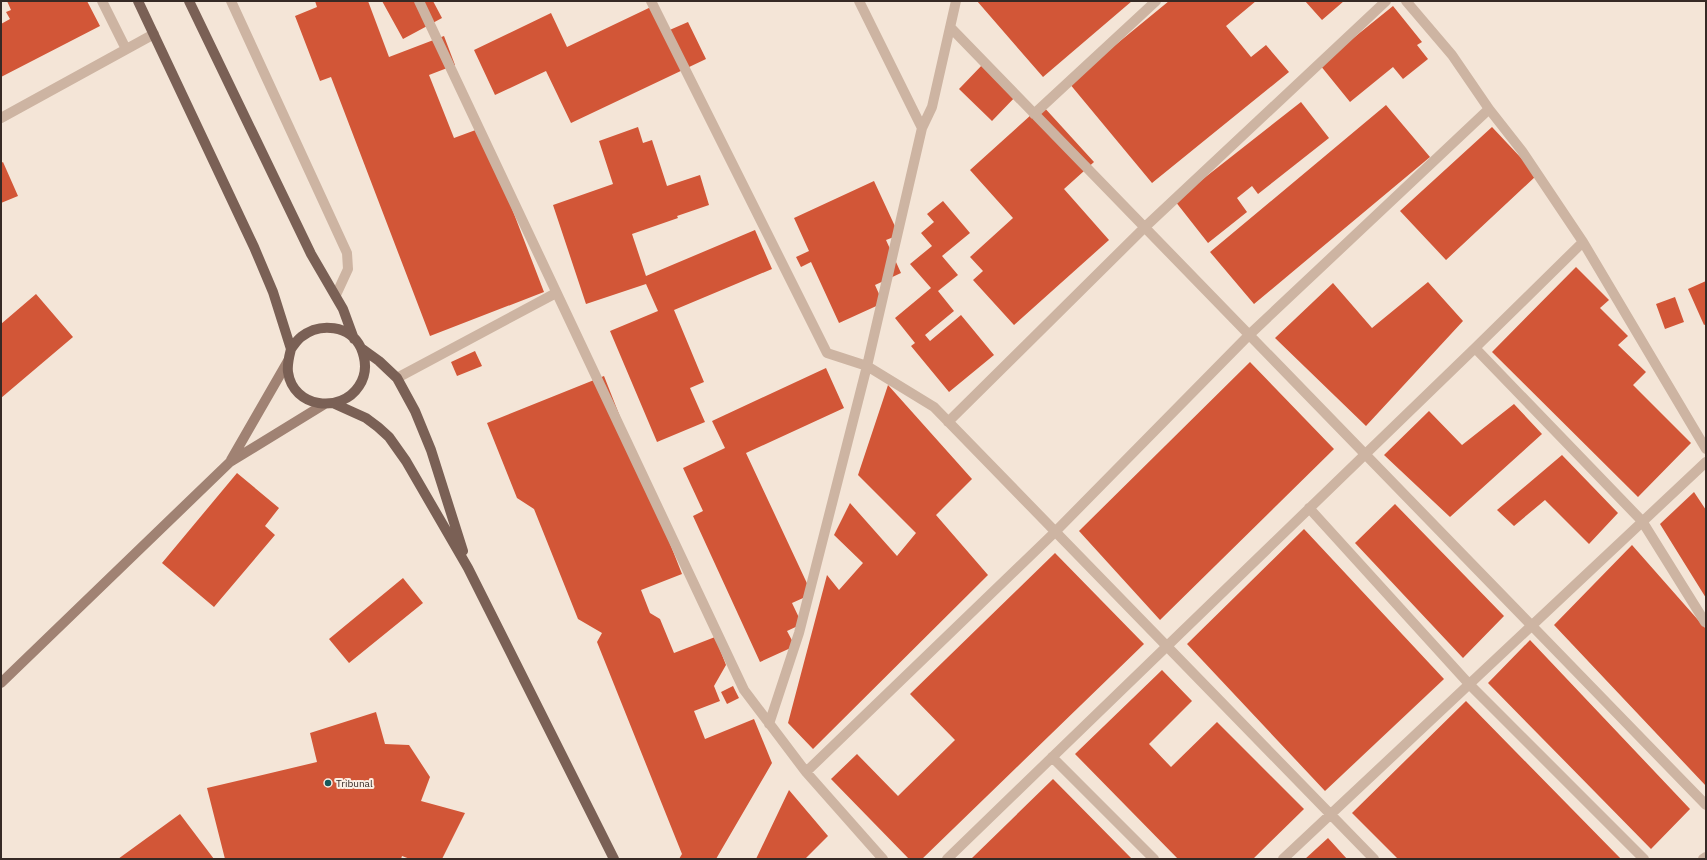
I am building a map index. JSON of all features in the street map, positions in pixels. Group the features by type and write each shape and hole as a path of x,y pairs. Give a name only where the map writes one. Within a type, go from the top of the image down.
{"main road":[{"path":"138,1 257,252 273,292 292,349"},
{"path":"189,1 311,254 336,294 354,339"},
{"path":"230,462 288,361 292,349 299,338 311,331 323,327 337,328 349,334 358,343 364,356 365,368 362,381 356,391 346,399 335,404 323,405 311,402 300,395 292,385 288,374 288,361"},
{"path":"361,348 379,361 397,378 414,411 431,450 468,568"},
{"path":"335,404 366,418 389,437 406,461 468,568 614,859"},
{"path":"1,684 230,462 323,405"}],"street":[{"path":"102,1 126,48"},
{"path":"231,1 346,253 348,269 336,294"},
{"path":"419,1 744,690 806,772 883,859"},
{"path":"651,1 828,353 867,366 934,407 1374,859"},
{"path":"859,1 922,128"},
{"path":"770,724 799,633 867,366 922,128 932,107 956,1"},
{"path":"1034,114 1156,1"},
{"path":"948,422 1145,227 1386,1"},
{"path":"1406,1 1452,55 1522,151 1582,242 1706,449"},
{"path":"951,28 1706,805"},
{"path":"1,118 126,48 154,34"},
{"path":"806,772 1055,532 1250,335 1490,108"},
{"path":"947,859 1475,348 1582,242"},
{"path":"397,378 556,293"},
{"path":"1475,348 1642,521 1705,622"},
{"path":"1283,859 1706,462"},
{"path":"1310,508 1469,684 1644,859"},
{"path":"1052,757 1154,859"}],"building":[{"path":"7,1 87,1 100,26 1,77 1,24 10,19 6,12 11,10"},
{"path":"315,1 368,1 389,57 444,36 455,65 429,75 454,138 481,128 544,292 430,336 331,77 320,81 295,16 317,7"},
{"path":"382,1 433,1 442,18 403,39"},
{"path":"977,1 1132,1 1043,77"},
{"path":"1169,1 1256,1 1226,26 1251,57 1266,45 1289,72 1152,183 1069,83"},
{"path":"1305,1 1344,1 1322,20"},
{"path":"653,6 665,32 688,22 706,59 571,123 546,71 495,95 474,50 551,13 567,47"},
{"path":"1393,6 1422,42 1417,45 1428,59 1403,79 1393,67 1350,102 1320,65"},
{"path":"985,62 1018,94 992,121 959,89"},
{"path":"1301,102 1329,138 1258,194 1252,186 1237,198 1247,212 1208,243 1175,201"},
{"path":"1042,105 1094,162 1064,189 1109,240 1014,325 973,280 983,271 970,257 1013,218 970,170"},
{"path":"1386,105 1430,157 1254,304 1210,252"},
{"path":"638,127 643,143 652,140 667,186 700,175 709,205 677,216 678,218 632,234 646,276 755,230 772,269 674,310 704,382 690,388 705,422 657,442 610,331 658,311 646,284 586,304 553,205 613,184 599,141"},
{"path":"1492,127 1537,175 1446,260 1400,211"},
{"path":"3,162 18,196 1,203 1,163"},
{"path":"874,181 899,235 886,240 901,273 875,285 883,303 839,323 811,262 801,267 796,257 809,251 794,218"},
{"path":"943,201 970,233 942,256 958,275 938,291 954,311 925,335 930,341 961,315 994,355 949,392 911,346 915,343 895,318 931,288 910,264 932,246 921,233 934,222 927,214"},
{"path":"1576,267 1609,300 1600,308 1628,336 1618,345 1646,372 1633,385 1691,443 1638,497 1492,352"},
{"path":"1706,281 1706,324 1704,325 1688,289"},
{"path":"1428,282 1463,321 1366,426 1275,338 1333,283 1372,328"},
{"path":"36,294 73,337 1,398 1,324"},
{"path":"1675,297 1684,322 1665,329 1656,304"},
{"path":"475,351 482,366 457,376 451,362"},
{"path":"1250,362 1334,449 1160,620 1079,531"},
{"path":"826,368 844,408 746,453 812,594 792,603 802,624 787,631 795,646 760,662 693,516 703,511 683,468 725,448 712,421"},
{"path":"604,376 682,574 641,590 650,613 660,619 674,653 715,637 726,665 714,686 720,701 694,711 705,739 754,719 772,763 716,859 679,859 682,854 597,642 602,633 578,619 534,509 517,498 487,423"},
{"path":"888,385 972,479 936,515 988,575 813,749 788,723 827,575 839,590 863,563 834,535 850,503 897,556 916,533 858,475"},
{"path":"1514,404 1542,434 1450,517 1384,455 1429,411 1462,445"},
{"path":"1562,455 1618,513 1589,544 1545,500 1514,526 1497,510"},
{"path":"237,473 279,508 265,526 275,535 214,607 162,563"},
{"path":"1694,492 1706,510 1706,598 1660,524"},
{"path":"1395,504 1504,616 1463,658 1355,543"},
{"path":"1304,529 1444,679 1325,791 1187,644"},
{"path":"1632,545 1706,629 1706,786 1554,625"},
{"path":"1055,553 1144,644 922,859 909,859 831,779 857,754 898,796 955,740 910,694"},
{"path":"403,578 423,603 349,663 329,639"},
{"path":"1530,640 1690,809 1651,849 1488,683"},
{"path":"1162,670 1192,701 1149,744 1171,767 1217,722 1304,809 1253,859 1178,859 1075,754"},
{"path":"733,686 739,698 727,704 721,692"},
{"path":"1466,701 1621,859 1398,859 1352,813"},
{"name":"Tribunal","path":"376,712 385,744 409,745 430,777 421,801 465,813 442,859 410,859 402,856 401,859 225,859 207,788 317,762 310,733"},
{"path":"1053,779 1132,859 971,859"},
{"path":"789,790 828,836 805,859 756,859"},
{"path":"180,814 214,859 118,859"},
{"path":"1328,838 1347,859 1305,859"}],"place":[{"name":"Tribunal","path":"328,783"}]}
